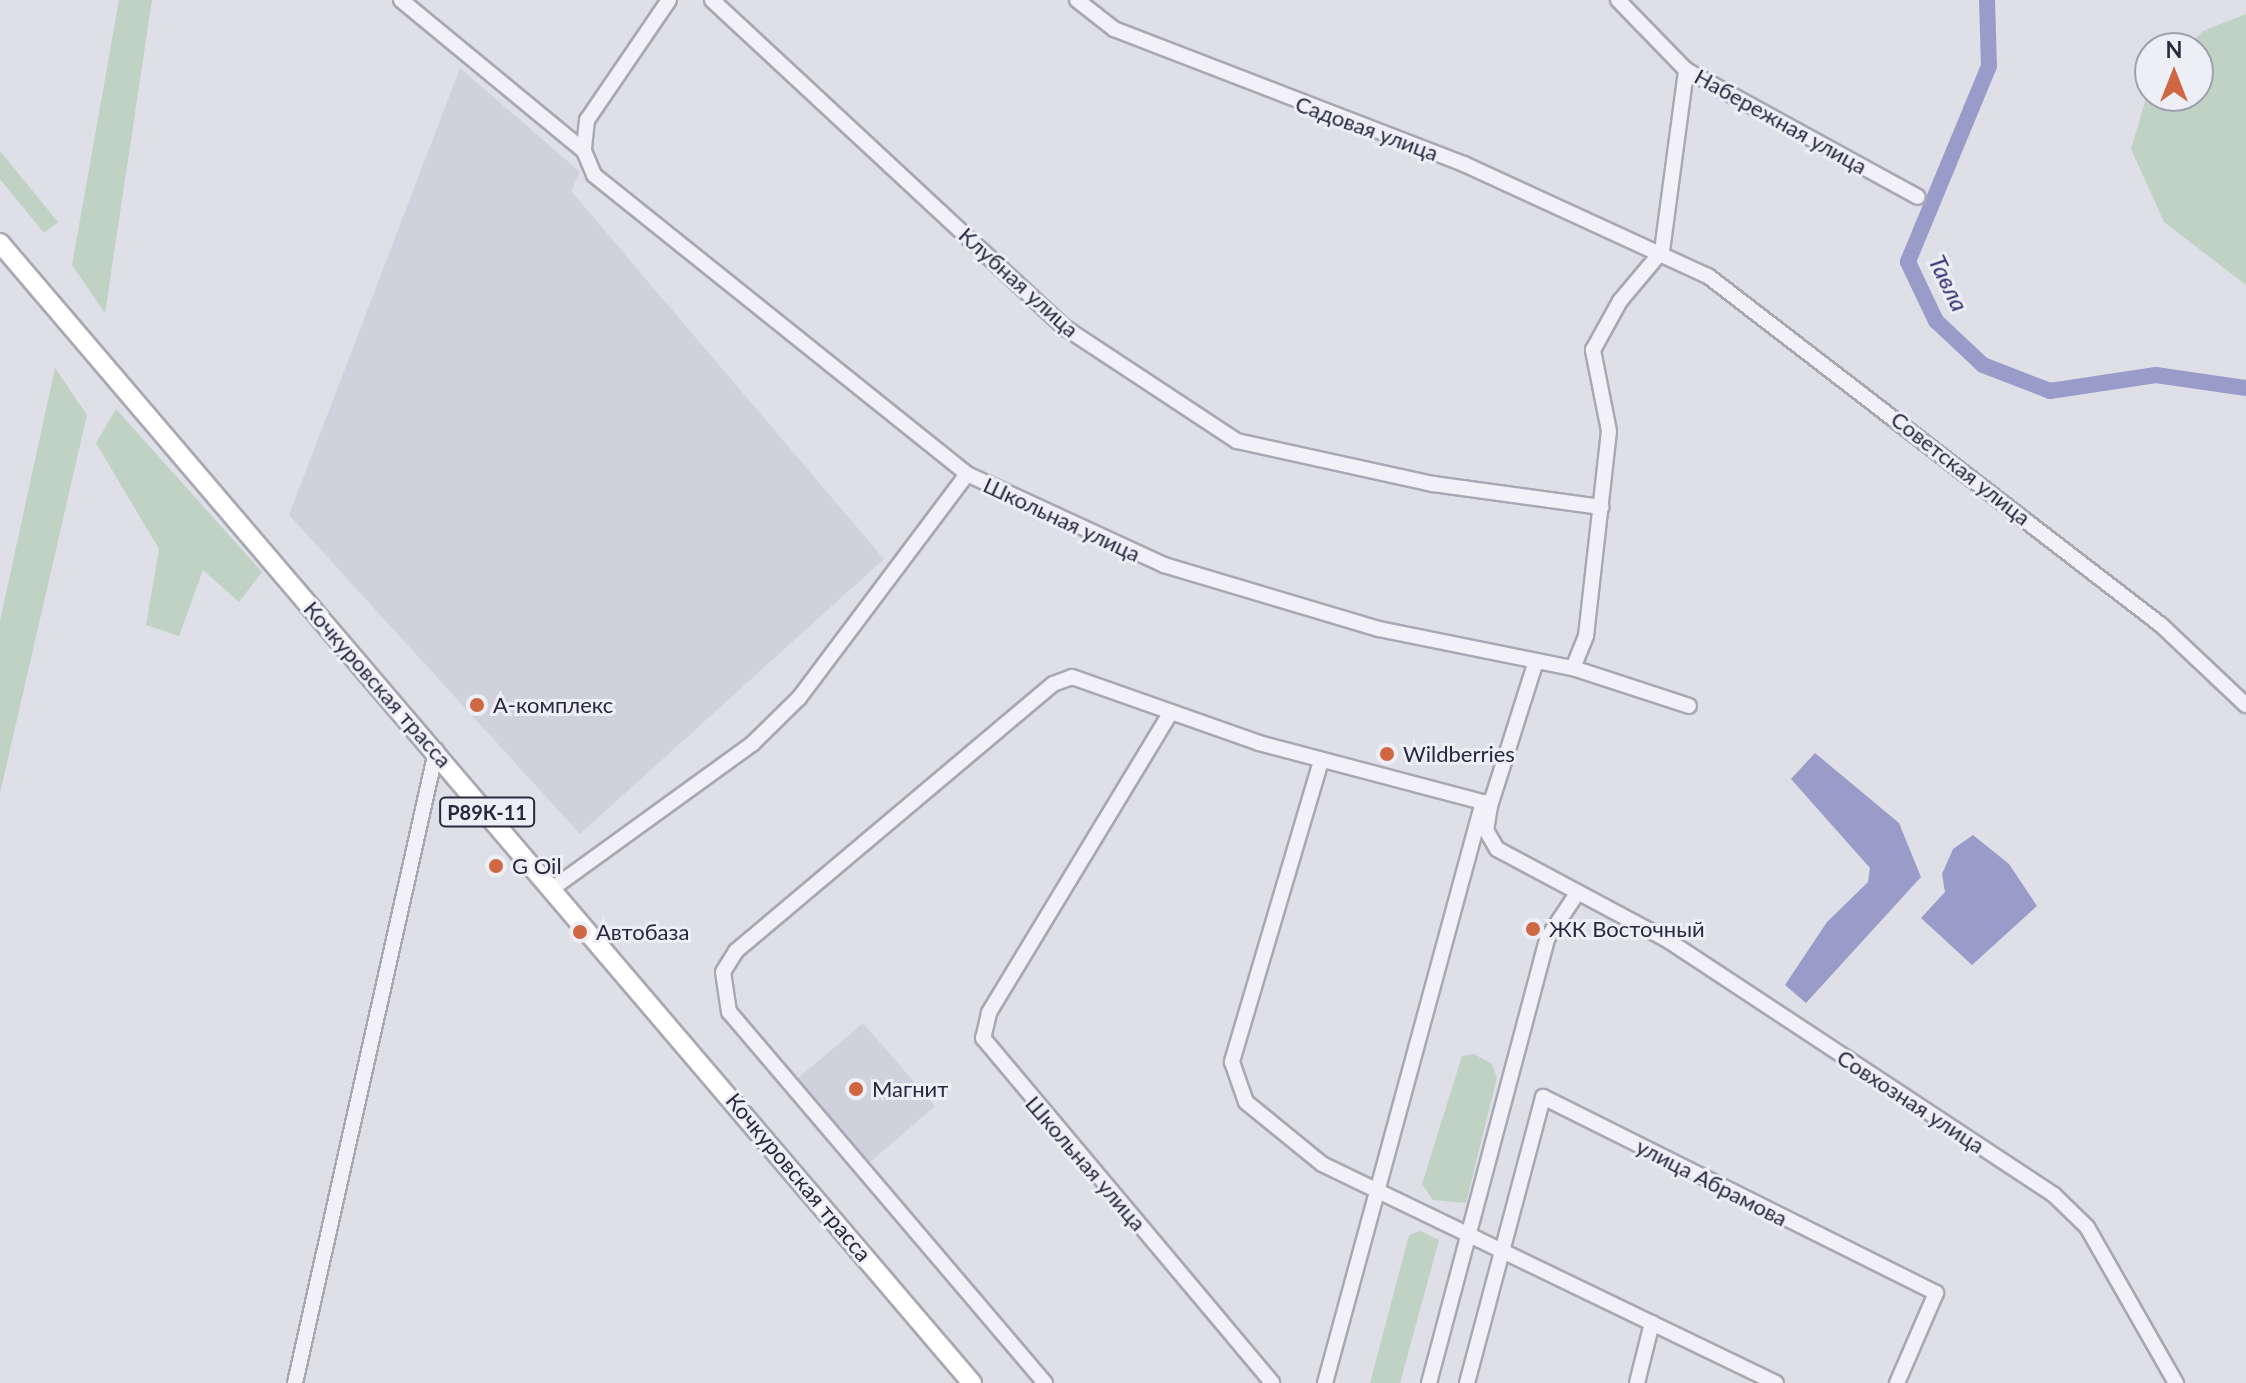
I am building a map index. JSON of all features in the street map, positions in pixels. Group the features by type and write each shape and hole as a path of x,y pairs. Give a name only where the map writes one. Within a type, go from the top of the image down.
{"main road":[{"name":"Кочкуровская трасса","path":"0,243 972,1383"}],"street":[{"name":"Школьная улица","path":"401,0 584,151 594,175 967,474 1164,565 1379,629 1535,664 1573,668 1689,706"},
{"path":"584,151 587,120 669,0"},
{"name":"Клубная улица","path":"712,0 1064,327 1237,441 1474,490 1601,507"},
{"name":"Садовая улица","path":"1077,0 1114,29 1222,75 1464,164 1662,251"},
{"name":"Набережная улица","path":"1618,0 1686,70 1918,197"},
{"path":"1573,668 1586,636 1609,431 1593,350 1620,301 1662,251 1686,70"},
{"name":"Советская улица","path":"1662,251 1708,276 1899,419 2161,625 2246,705"},
{"path":"553,888 753,743 799,698 967,474"},
{"path":"1325,1383 1375,1189 1487,804 1535,664"},
{"path":"1045,1383 729,1012 723,972 736,951 1053,684 1072,677 1321,761 1487,804"},
{"name":"Школьная улица","path":"1171,712 989,1013 983,1038 1272,1383"},
{"path":"295,1383 436,751"},
{"path":"1321,761 1232,1062 1246,1102 1322,1164 1776,1383"},
{"name":"Совхозная улица","path":"1487,804 1486,830 1497,849 1576,895 1669,941 2054,1195 2087,1227 2176,1383"},
{"path":"1429,1383 1548,937 1576,895"},
{"name":"улица Абрамова","path":"1501,1250 1543,1097 1936,1293 1897,1383"},
{"path":"1467,1383 1501,1250"},
{"path":"1637,1383 1652,1323"}],"shaded area":[{"path":"460,68 580,172 571,191 884,559 580,834 289,515"},
{"path":"863,1023 935,1106 869,1163 797,1079"}],"green space":[{"path":"119,0 152,0 105,313 72,265"},
{"path":"2246,14 2246,285 2164,222 2131,149 2142,112 2214,112 2214,32 2203,31"},
{"path":"0,151 58,222 44,233 0,179"},
{"path":"55,368 87,415 0,793 0,621"},
{"path":"116,409 262,572 239,602 203,570 179,636 146,625 159,549 96,443"},
{"path":"1474,1054 1492,1064 1497,1078 1466,1203 1433,1200 1422,1184 1462,1056"},
{"path":"1420,1231 1439,1240 1400,1383 1370,1383 1409,1235"}],"water":[{"path":"1815,753 1899,823 1921,877 1806,1003 1785,985 1827,922 1868,882 1870,868 1791,779"},
{"path":"1973,835 2009,864 2037,906 1972,965 1921,918 1945,892 1942,874 1953,849"}],"waterway":[{"name":"Тавла","path":"1987,0 1989,66 1908,262 1936,321 1983,365 2050,391 2156,375 2246,388"}],"place":[{"name":"А-комплекс","path":"477,705"},
{"name":"Wildberries","path":"1387,754"},
{"name":"G Oil","path":"496,866"},
{"name":"ЖК Восточный","path":"1533,929"},
{"name":"Автобаза","path":"580,932"},
{"name":"Магнит","path":"856,1089"}]}
